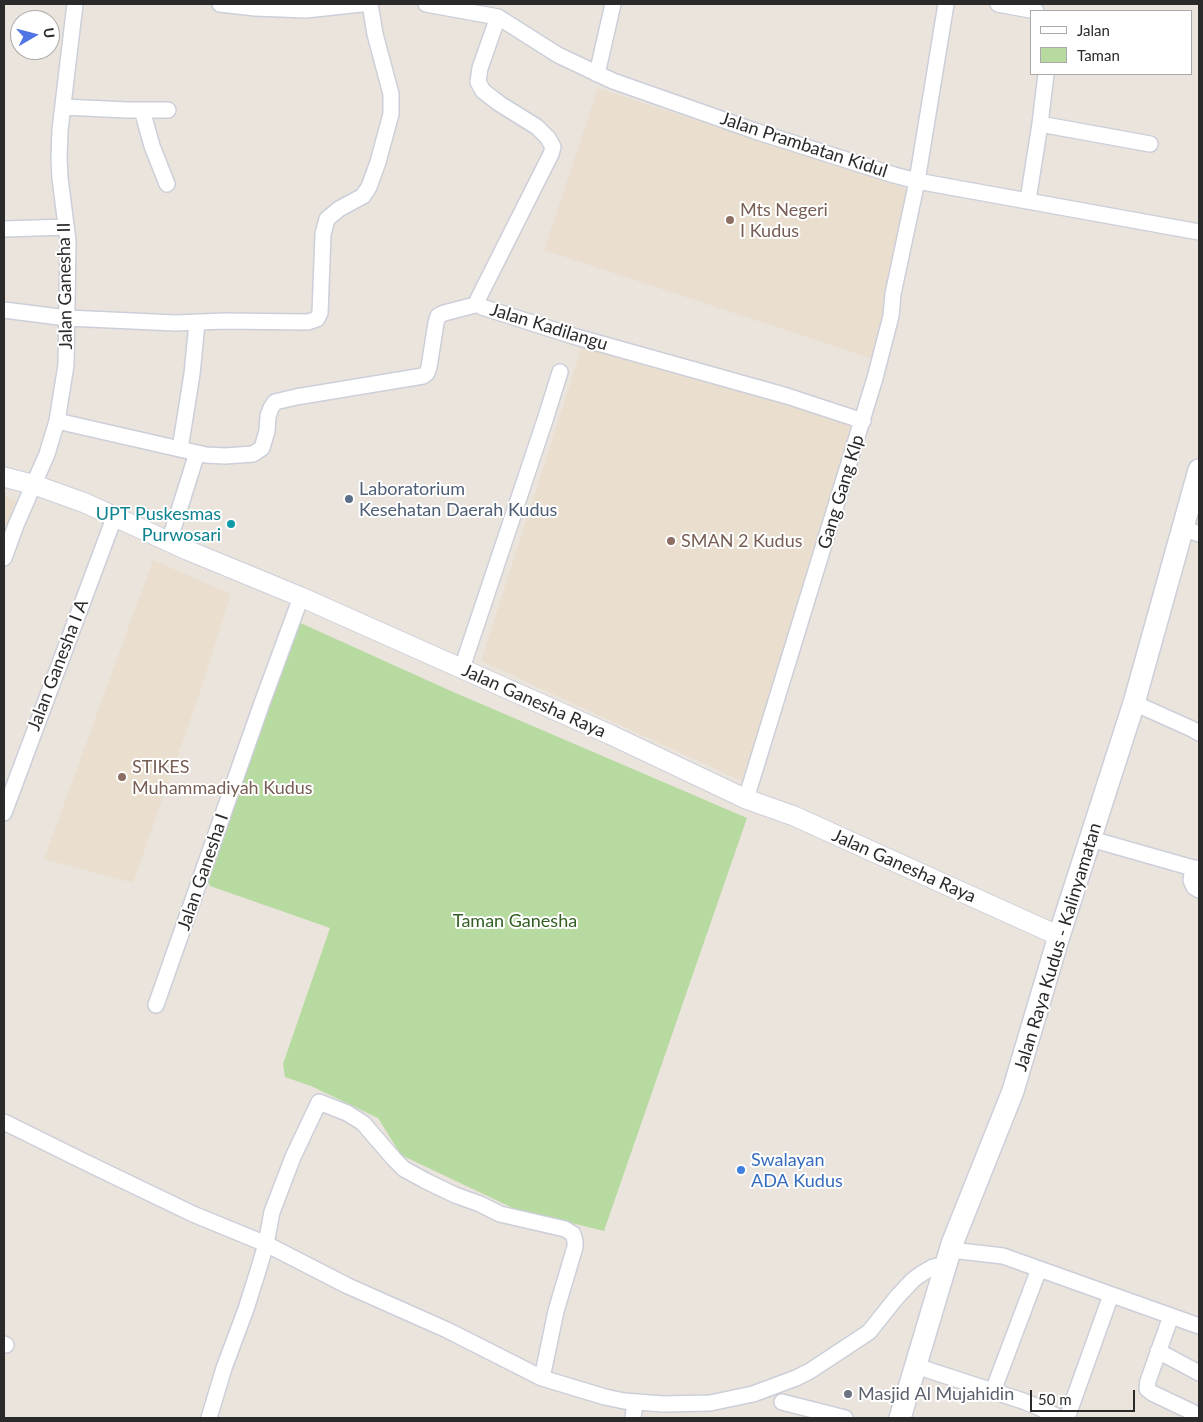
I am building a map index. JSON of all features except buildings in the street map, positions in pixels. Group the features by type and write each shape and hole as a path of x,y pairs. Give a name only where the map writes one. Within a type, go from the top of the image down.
{"main road":[{"name":"Jalan Raya Kudus - Kalinyamatan","path":"900,1418 949,1257 1013,1091 1059,936 1191,531 1199,470"}],"street":[{"name":"Jalan Ganesha II","path":"4,558 16,525 47,454 57,421 66,365 68,250 59,160 63,106 75,4"},
{"path":"221,4 255,8 306,10 362,4"},
{"path":"4,310 67,318 176,323 224,320 308,322 317,319 321,299 323,234 327,219 339,209 363,196 369,187 391,114 391,94 374,34 370,4"},
{"name":"Jalan Prambatan Kidul","path":"426,4 452,6 498,18 558,55 635,90 755,131 917,181 1199,232"},
{"path":"597,74 613,4"},
{"name":"Gang Gang Klp","path":"746,798 863,421 891,316 892,299 917,181 946,4"},
{"path":"998,4 1031,10"},
{"name":"Jalan Kadilangu","path":"498,18 480,68 478,82 483,91 500,104 537,127 548,138 553,147 478,299 479,304 482,307 573,336 787,396 863,421"},
{"path":"1028,200 1046,75"},
{"path":"63,106 168,110"},
{"path":"142,110 152,146 167,184"},
{"path":"1040,124 1150,144"},
{"path":"4,229 66,227"},
{"path":"57,421 198,453 224,456 257,452 262,448 265,441 268,416 275,402 283,399 423,376 427,373 429,367 438,316 479,304"},
{"path":"180,449 192,374 197,323"},
{"path":"462,668 560,372"},
{"path":"169,542 198,453"},
{"name":"Jalan Ganesha Raya","path":"4,477 35,485 85,503 114,518 462,668 746,798 794,816 1059,936"},
{"name":"Jalan Ganesha I A","path":"4,813 114,518"},
{"name":"Jalan Ganesha I","path":"156,1005 301,597"},
{"path":"1134,703 1199,733"},
{"path":"1091,839 1196,868 1191,880 1194,887 1199,890"},
{"path":"209,1418 266,1244 272,1212 293,1157 319,1102 347,1113 363,1123 404,1169 455,1195 500,1214 565,1229 573,1234 575,1247 556,1311 542,1378"},
{"path":"4,1122 193,1214 266,1244 348,1286 447,1330 542,1378 605,1397 682,1411 753,1394 810,1372 869,1332 913,1280 949,1257 1003,1256 1199,1326"},
{"path":"993,1391 1039,1270"},
{"path":"1067,1418 1111,1296"},
{"path":"1171,1316 1148,1381 1148,1389 1152,1393 1199,1417"},
{"path":"1158,1350 1199,1373"},
{"path":"916,1366 1038,1407 1060,1418"},
{"path":"782,1402 845,1418"},
{"path":"633,1418 636,1403"}],"shaded area":[{"name":"Mts Negeri I Kudus","path":"598,88 913,191 875,360 544,250"},
{"name":"SMAN 2 Kudus","path":"582,347 860,422 746,783 481,661"},
{"path":"4,496 20,502 4,543"},
{"name":"STIKES Muhammadiyah Kudus","path":"153,560 231,594 199,695 133,883 44,859"}],"green space":[{"name":"Taman Ganesha","path":"296,621 451,691 747,818 604,1231 515,1209 401,1155 378,1118 311,1086 285,1077 283,1064 330,928 210,886 207,880"}],"place":[{"name":"Mts Negeri I Kudus","path":"730,220"},
{"name":"Laboratorium Kesehatan Daerah Kudus","path":"349,499"},
{"name":"UPT Puskesmas Purwosari","path":"231,524"},
{"name":"SMAN 2 Kudus","path":"671,541"},
{"name":"STIKES Muhammadiyah Kudus","path":"122,777"},
{"name":"Swalayan ADA Kudus","path":"741,1170"},
{"name":"Masjid Al Mujahidin","path":"848,1394"}]}
